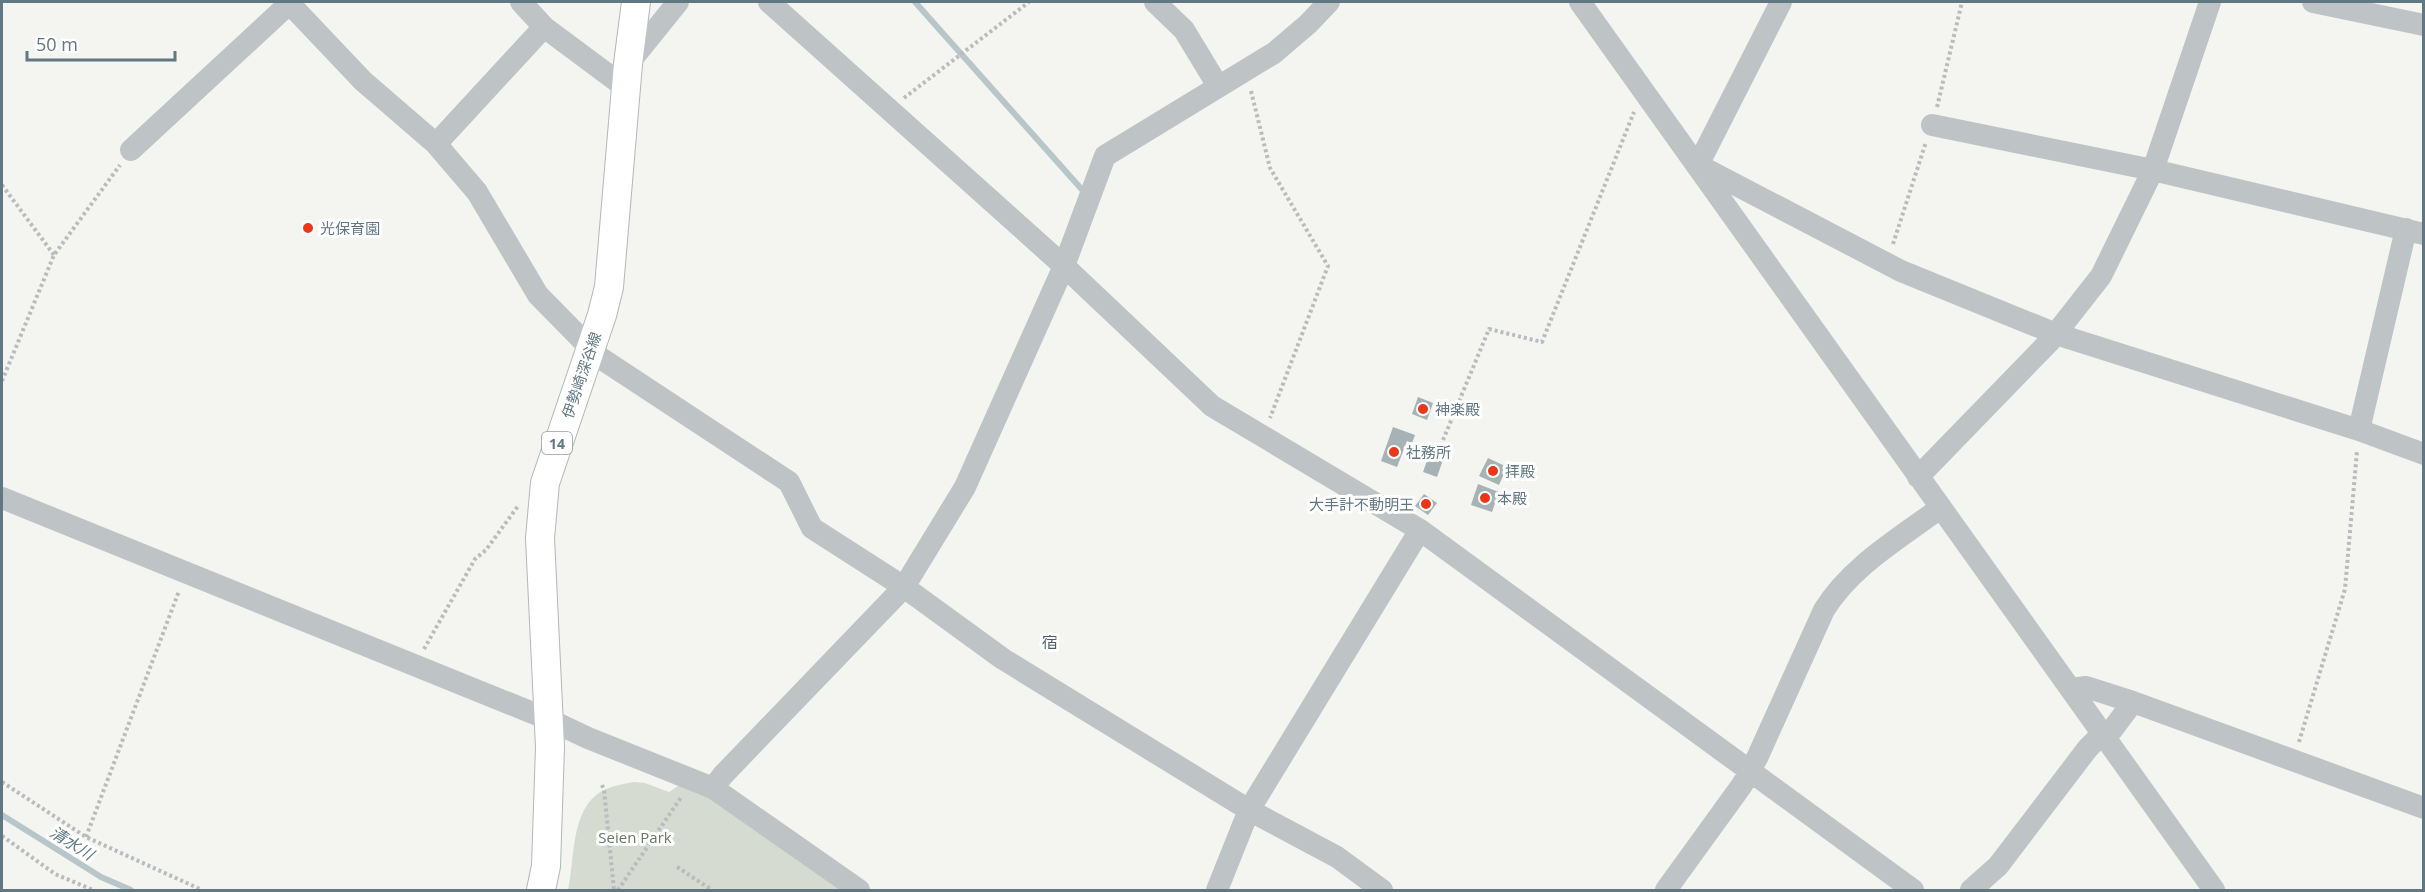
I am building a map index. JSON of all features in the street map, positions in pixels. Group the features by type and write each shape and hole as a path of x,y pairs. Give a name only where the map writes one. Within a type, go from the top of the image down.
{"main road":[{"name":"伊勢崎深谷線","path":"541,891 546,866 550,720 540,538 545,483 609,287 627,76 636,2"}],"street":[{"path":"131,150 289,2 363,81 436,144 477,192 538,295 599,357 789,482 813,528 904,587 1003,659 1250,810 1337,857 1382,891"},
{"path":"521,2 544,27 627,76 678,2"},
{"path":"769,2 1064,266 1212,406 1262,438 1420,530 1913,891"},
{"path":"1155,2 1184,30 1218,86"},
{"path":"713,788 904,587 965,487 1064,266 1105,156 1274,53 1308,24 1329,2"},
{"path":"1580,2 2214,891"},
{"path":"1698,165 1781,2"},
{"path":"1918,477 2056,334 2101,276 2153,170 2210,2"},
{"path":"2313,2 2424,25"},
{"path":"436,144 544,27"},
{"path":"1932,125 2153,170 2415,231 2359,430"},
{"path":"1698,165 1901,271 2056,334 2359,430 2424,454"},
{"path":"2,498 713,788 859,891"},
{"path":"1666,891 1742,785 1757,758 1824,610 1835,592 1852,576 1940,508"},
{"path":"1217,891 1250,810 1420,530"},
{"path":"2071,689 2086,687 2133,702 2424,808"},
{"path":"1971,891 1998,866 2088,748 2102,734 2112,730 2133,702"}],"path":[{"path":"889,110 1029,2"},
{"path":"1246,69 1270,168 1328,266 1262,438"},
{"path":"1443,440 1489,329 1542,342 1634,113 1650,98"},
{"path":"2,381 54,255 131,150"},
{"path":"2,185 54,255"},
{"path":"2294,760 2345,589 2359,430"},
{"path":"415,665 475,560 486,550 531,489 545,483"},
{"path":"86,837 185,573"},
{"path":"2,782 86,837 202,891"},
{"path":"602,785 616,891"},
{"path":"616,891 684,793"},
{"path":"2,836 55,874 93,891"},
{"path":"677,867 712,891"}],"green space":[{"name":"Seien Park","path":"634,782 645,783 669,792 681,784 710,796 843,890 568,890 576,836 584,810 602,791 613,786"}],"building":[{"name":"神楽殿","path":"1418,397 1433,403 1427,420 1412,414"},
{"name":"社務所","path":"1393,427 1415,435 1412,443 1407,441 1397,467 1381,461"},
{"path":"1430,452 1444,457 1437,477 1423,472"},
{"name":"拝殿","path":"1488,458 1507,467 1499,485 1479,476"},
{"name":"本殿","path":"1478,484 1499,492 1492,512 1471,505"},
{"name":"大手計不動明王","path":"1424,494 1437,503 1428,515 1415,506"}],"waterway":[{"path":"915,2 1085,193"},
{"name":"清水川","path":"2,815 101,877 131,890"}],"place":[{"name":"光保育園","path":"308,228"},
{"name":"神楽殿","path":"1423,409"},
{"name":"社務所","path":"1394,452"},
{"name":"拝殿","path":"1493,471"},
{"name":"本殿","path":"1485,498"},
{"name":"大手計不動明王","path":"1426,504"}],"district":[{"name":"宿","path":"1050,642"}]}
